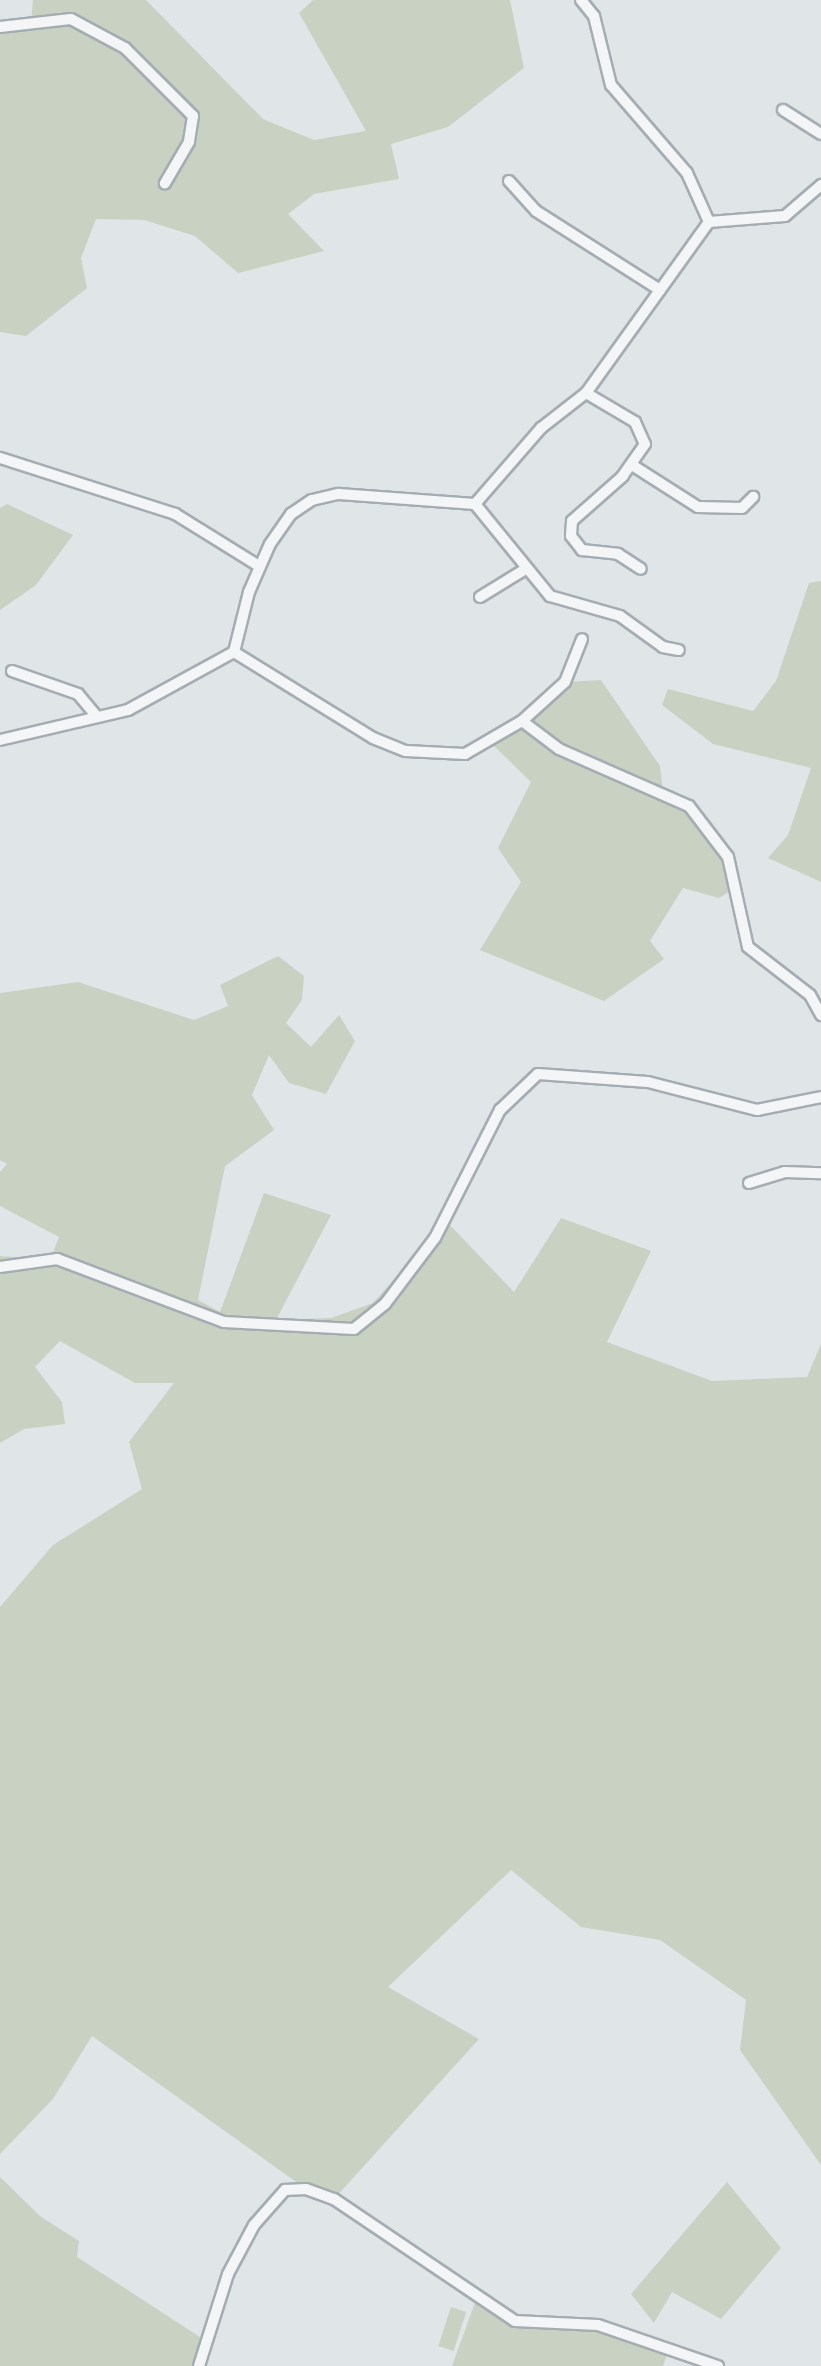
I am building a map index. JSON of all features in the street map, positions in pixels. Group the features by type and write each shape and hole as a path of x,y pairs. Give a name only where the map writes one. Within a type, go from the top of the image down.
{"street":[{"path":"587,2 611,85 687,173 709,222"},
{"path":"0,27 58,18 84,22 163,84 195,124 165,183"},
{"path":"783,110 821,134"},
{"path":"509,181 536,211 660,290"},
{"path":"474,504 542,428 586,393 709,222 785,216 821,186"},
{"path":"586,393 643,430 645,444 632,465 570,529 582,550 610,551 641,570"},
{"path":"0,458 174,514 259,566"},
{"path":"632,465 698,507 742,508 753,498"},
{"path":"0,740 128,710 234,652 259,566 290,514 325,496 474,504 524,570 550,596 620,616 663,647 679,650"},
{"path":"480,596 524,570"},
{"path":"234,652 373,738 406,750 465,754 522,721 565,682 582,639"},
{"path":"12,671 78,694 97,717"},
{"path":"522,721 559,749 690,806 728,857 748,948 810,995 821,1015"},
{"path":"810,995 821,985"},
{"path":"0,1267 57,1259 224,1322 354,1329 385,1304 435,1238 500,1110 538,1074 648,1082 744,1108 781,1109 821,1097"},
{"path":"749,1183 785,1172 821,1174"},
{"path":"198,2366 228,2274 254,2225 285,2190 306,2189 334,2199 502,2316 598,2325 718,2366"}],"green space":[{"path":"33,0 146,0 263,119 314,140 366,131 299,13 313,0 510,0 524,68 448,127 391,144 399,179 314,194 288,214 324,251 238,273 195,236 144,220 96,219 81,258 87,288 26,336 0,332 0,26 31,22"},
{"path":"7,504 73,535 36,585 0,610 0,508"},
{"path":"821,581 821,882 768,858 788,835 811,768 713,744 662,705 668,689 753,711 776,681 809,583"},
{"path":"601,680 660,766 663,793 689,806 726,854 735,888 719,898 683,888 650,941 664,959 604,1001 480,950 521,882 498,848 531,782 489,741 565,682"},
{"path":"278,956 304,976 302,1000 286,1023 311,1047 339,1015 355,1041 326,1094 289,1083 269,1055 252,1095 274,1130 225,1166 198,1300 220,1312 264,1193 331,1215 276,1320 331,1318 373,1303 446,1221 514,1292 561,1218 651,1251 607,1342 712,1381 807,1377 821,1344 821,2165 740,2050 746,2000 660,1940 581,1927 511,1870 388,1987 479,2039 334,2199 306,2189 92,2036 53,2099 0,2154 0,1607 53,1545 142,1489 129,1442 174,1383 135,1383 60,1341 35,1367 62,1402 65,1424 24,1429 0,1443 0,1256 50,1260 59,1237 0,1206 0,1172 7,1164 0,1160 0,993 78,982 194,1020 228,1006 220,985"},
{"path":"0,2177 40,2216 79,2241 77,2257 203,2339 196,2366 0,2366"},
{"path":"727,2182 781,2248 721,2319 672,2292 654,2323 631,2294"},
{"path":"476,2300 515,2321 598,2325 668,2352 663,2366 452,2366"},
{"path":"451,2307 466,2312 454,2351 438,2346"}]}
